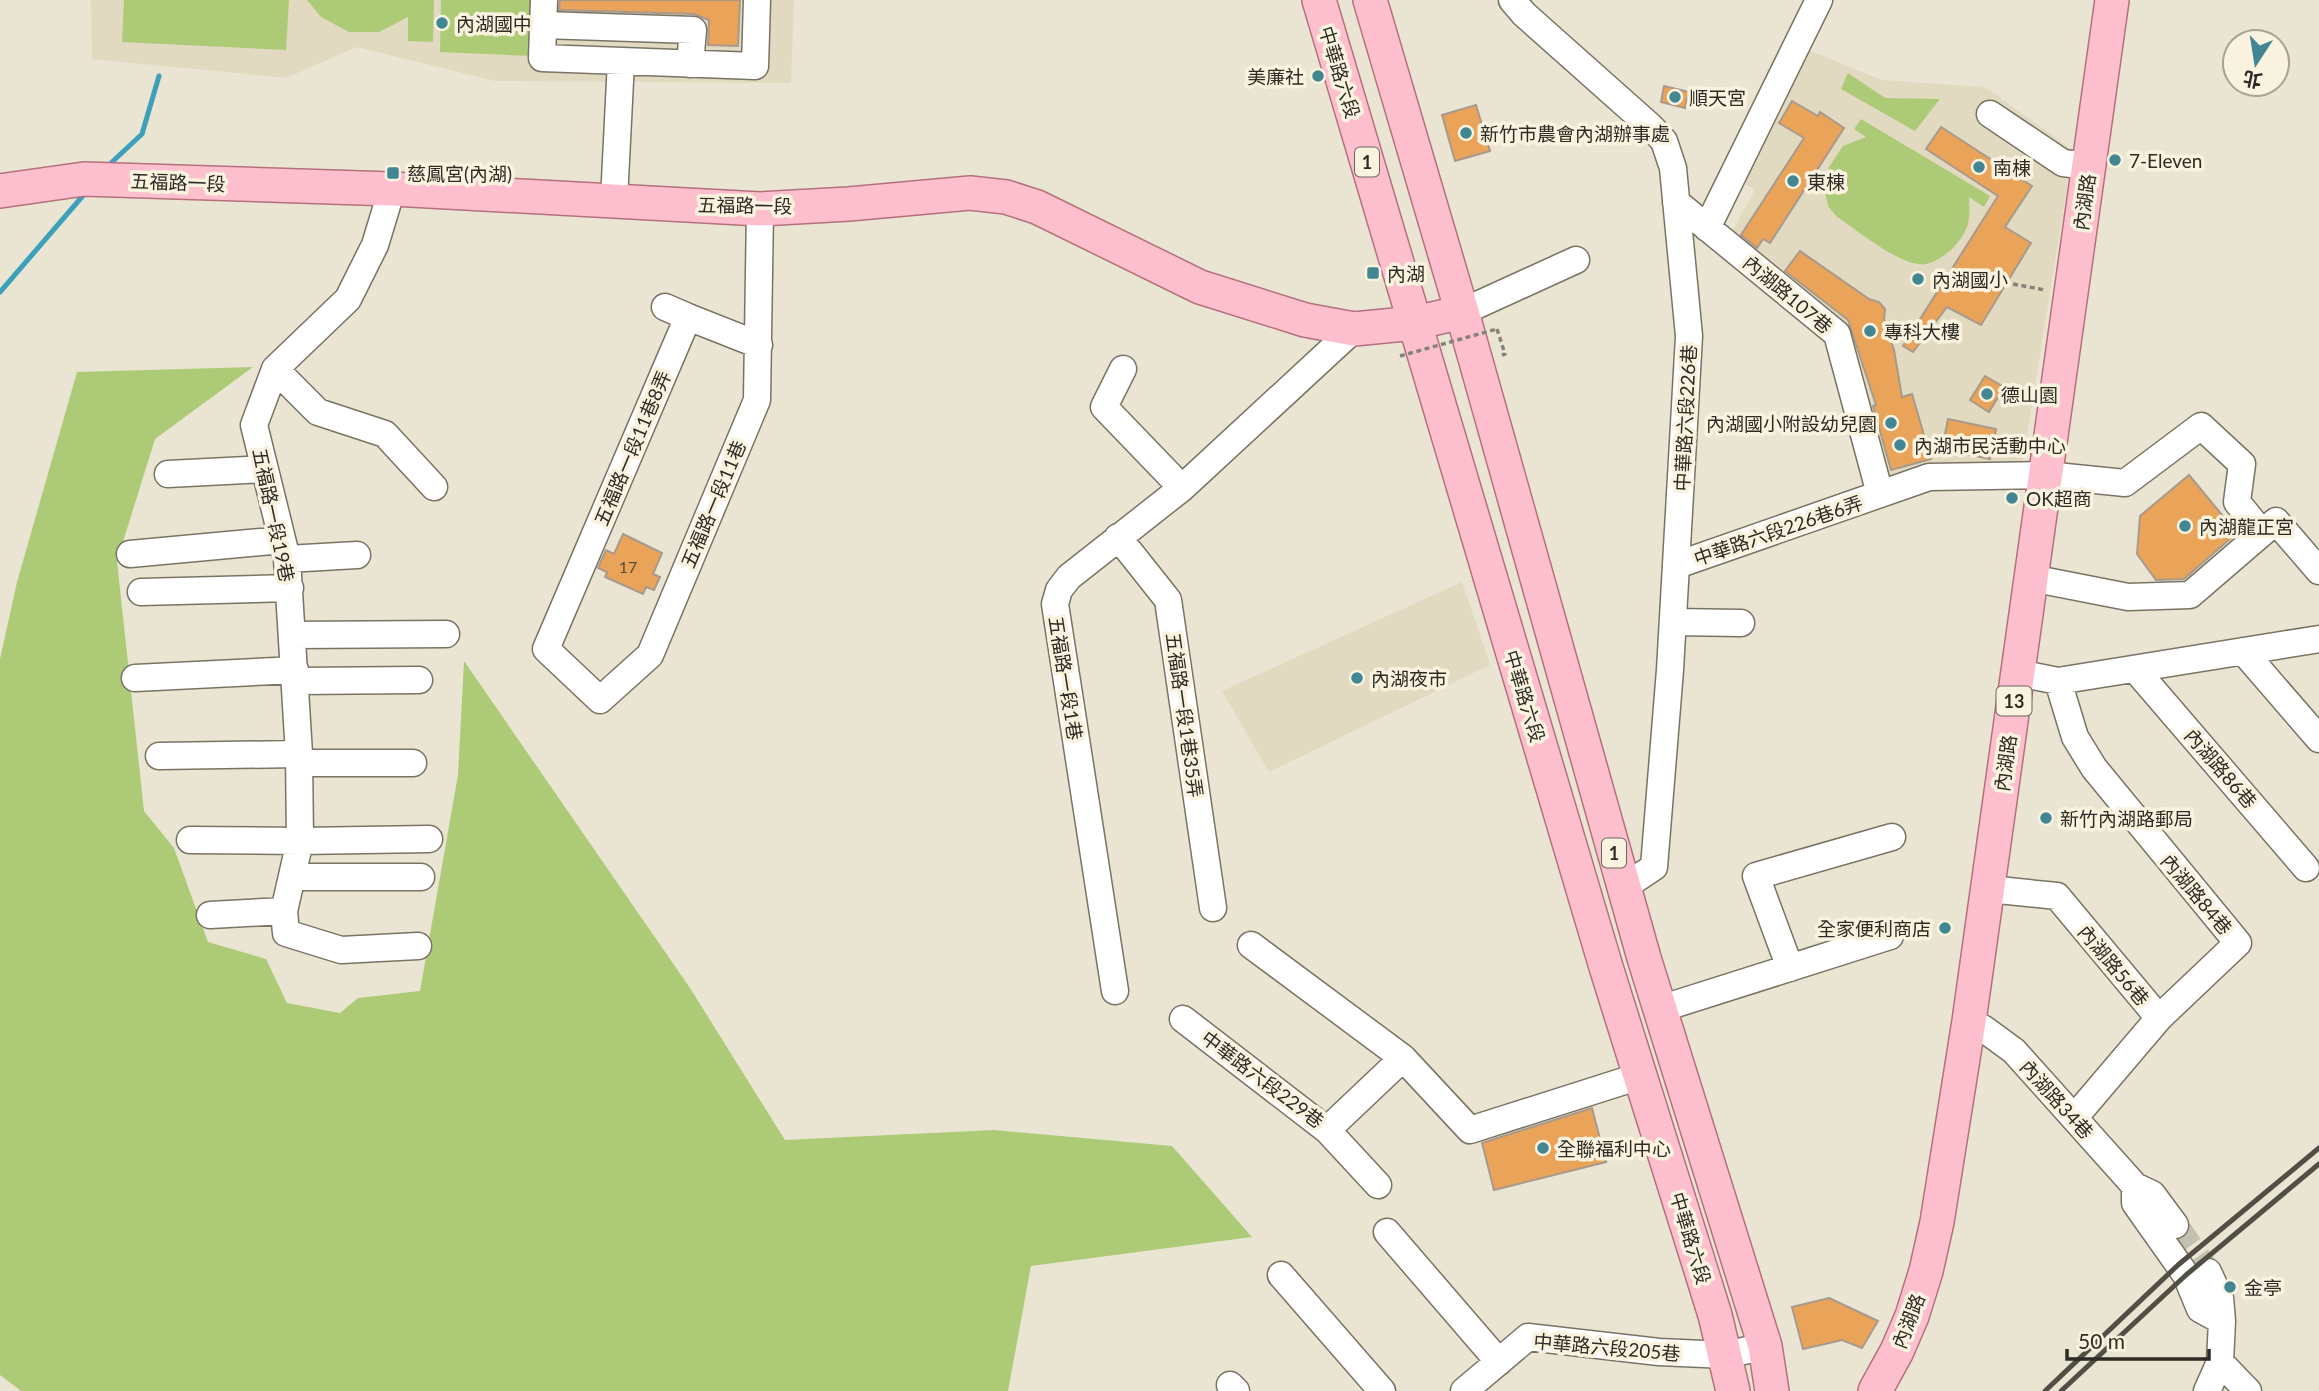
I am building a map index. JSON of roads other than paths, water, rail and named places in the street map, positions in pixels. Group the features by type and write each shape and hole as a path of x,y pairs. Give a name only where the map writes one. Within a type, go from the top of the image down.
{"main road":[{"name":"中華路六段","path":"1319,0 1606,967 1726,1355 1733,1391"},
{"name":"中華路六段","path":"1370,0 1462,312 1644,958 1765,1346 1772,1391"},
{"name":"內湖路","path":"1875,1391 1912,1316 1937,1222 1988,889 2112,0"},
{"name":"五福路一段","path":"0,191 84,179 392,189 760,209 970,193 1006,197 1037,207 1200,287 1305,320 1354,330 1415,323 1462,312"}],"street":[{"path":"690,64 693,30 544,12 542,58 690,64 755,66 757,0"},
{"name":"中華路六段226巷","path":"1512,0 1664,141 1673,168 1689,336 1673,622 1654,867 1624,887"},
{"path":"1707,228 1819,0"},
{"path":"614,200 621,61"},
{"path":"1990,114 2063,163 2089,166"},
{"name":"五福路一段19巷","path":"284,911 300,841 293,635 284,550 254,425 275,369 348,299 375,245 392,189"},
{"name":"內湖路107巷","path":"1676,202 1837,334 1880,494"},
{"name":"五福路一段11巷","path":"546,649 600,700 650,655 757,400 760,209"},
{"path":"1462,312 1576,260"},
{"name":"五福路一段11巷8弄","path":"546,649 676,312 759,345"},
{"name":"五福路一段1巷","path":"1115,991 1055,604 1059,590 1069,577 1182,488 1354,330"},
{"path":"275,369 318,412 386,434 434,487"},
{"path":"1123,369 1104,407 1182,488"},
{"path":"1880,494 1929,477 2046,475 2125,483 2201,426 2242,464 2237,502 2262,533"},
{"path":"168,474 264,469"},
{"name":"中華路六段226巷6弄","path":"1676,565 1880,494"},
{"path":"2031,578 2128,597 2190,595 2276,521 2319,572"},
{"name":"五福路一段1巷35弄","path":"1118,537 1168,600 1213,908"},
{"path":"130,554 284,550 356,555"},
{"path":"141,592 290,588"},
{"path":"1673,622 1741,623"},
{"path":"293,635 446,634"},
{"path":"2018,673 2059,681 2319,639"},
{"path":"2244,651 2319,739"},
{"name":"內湖路86巷","path":"2135,669 2306,868"},
{"path":"135,678 295,675 419,680"},
{"name":"內湖路84巷","path":"2059,681 2075,737 2094,768 2238,943 2159,1018"},
{"path":"159,757 299,758 413,763"},
{"path":"1790,968 1756,876 1892,837"},
{"path":"190,840 429,839"},
{"path":"292,877 421,877"},
{"name":"內湖路56巷","path":"1988,889 2057,896 2159,1018 2074,1118"},
{"path":"210,915 284,911 286,933 341,950 418,946"},
{"path":"1660,1009 1890,936"},
{"path":"1251,945 1403,1058 1470,1130 1640,1076"},
{"path":"1606,967 1644,958"},
{"name":"中華路六段229巷","path":"1183,1019 1327,1130 1403,1058"},
{"name":"內湖路34巷","path":"1969,1021 2014,1051 2135,1186 2151,1194 2175,1225"},
{"path":"1327,1130 1378,1185"},
{"name":"內湖路34巷","path":"2135,1186 2135,1203 2186,1275 2200,1309 2222,1321"},
{"path":"1387,1232 1499,1362"},
{"path":"2207,1272 2220,1297 2222,1321 2220,1362 2207,1391"},
{"path":"1281,1275 1382,1391"},
{"name":"中華路六段205巷","path":"1464,1391 1528,1338 1659,1352 1726,1355 1765,1346"},
{"path":"2220,1362 2248,1391"}],"waterway":[{"path":"111,163 142,134 159,76"},
{"path":"0,292 87,191"}],"tunnel":[{"path":"2175,1225 2208,1272"}],"railway":[{"path":"2045,1391 2178,1265 2319,1148"},
{"path":"2061,1391 2186,1275 2319,1164"}],"place":[{"name":"內湖國中","path":"442,23"},
{"name":"美廉社","path":"1318,76"},
{"name":"順天宮","path":"1675,97"},
{"name":"新竹市農會內湖辦事處","path":"1466,133"},
{"name":"7-Eleven","path":"2115,160"},
{"name":"南棟","path":"1979,167"},
{"name":"慈鳳宮(內湖)","path":"393,173"},
{"name":"東棟","path":"1793,181"},
{"name":"內湖","path":"1373,273"},
{"name":"內湖國小","path":"1918,279"},
{"name":"專科大樓","path":"1870,331"},
{"name":"德山園","path":"1987,394"},
{"name":"內湖國小附設幼兒園","path":"1891,423"},
{"name":"內湖市民活動中心","path":"1900,445"},
{"name":"OK超商","path":"2012,498"},
{"name":"內湖龍正宮","path":"2185,526"},
{"name":"內湖夜市","path":"1357,678"},
{"name":"新竹內湖路郵局","path":"2046,818"},
{"name":"全家便利商店","path":"1945,928"},
{"name":"全聯福利中心","path":"1543,1148"},
{"name":"金亭","path":"2230,1287"}]}
